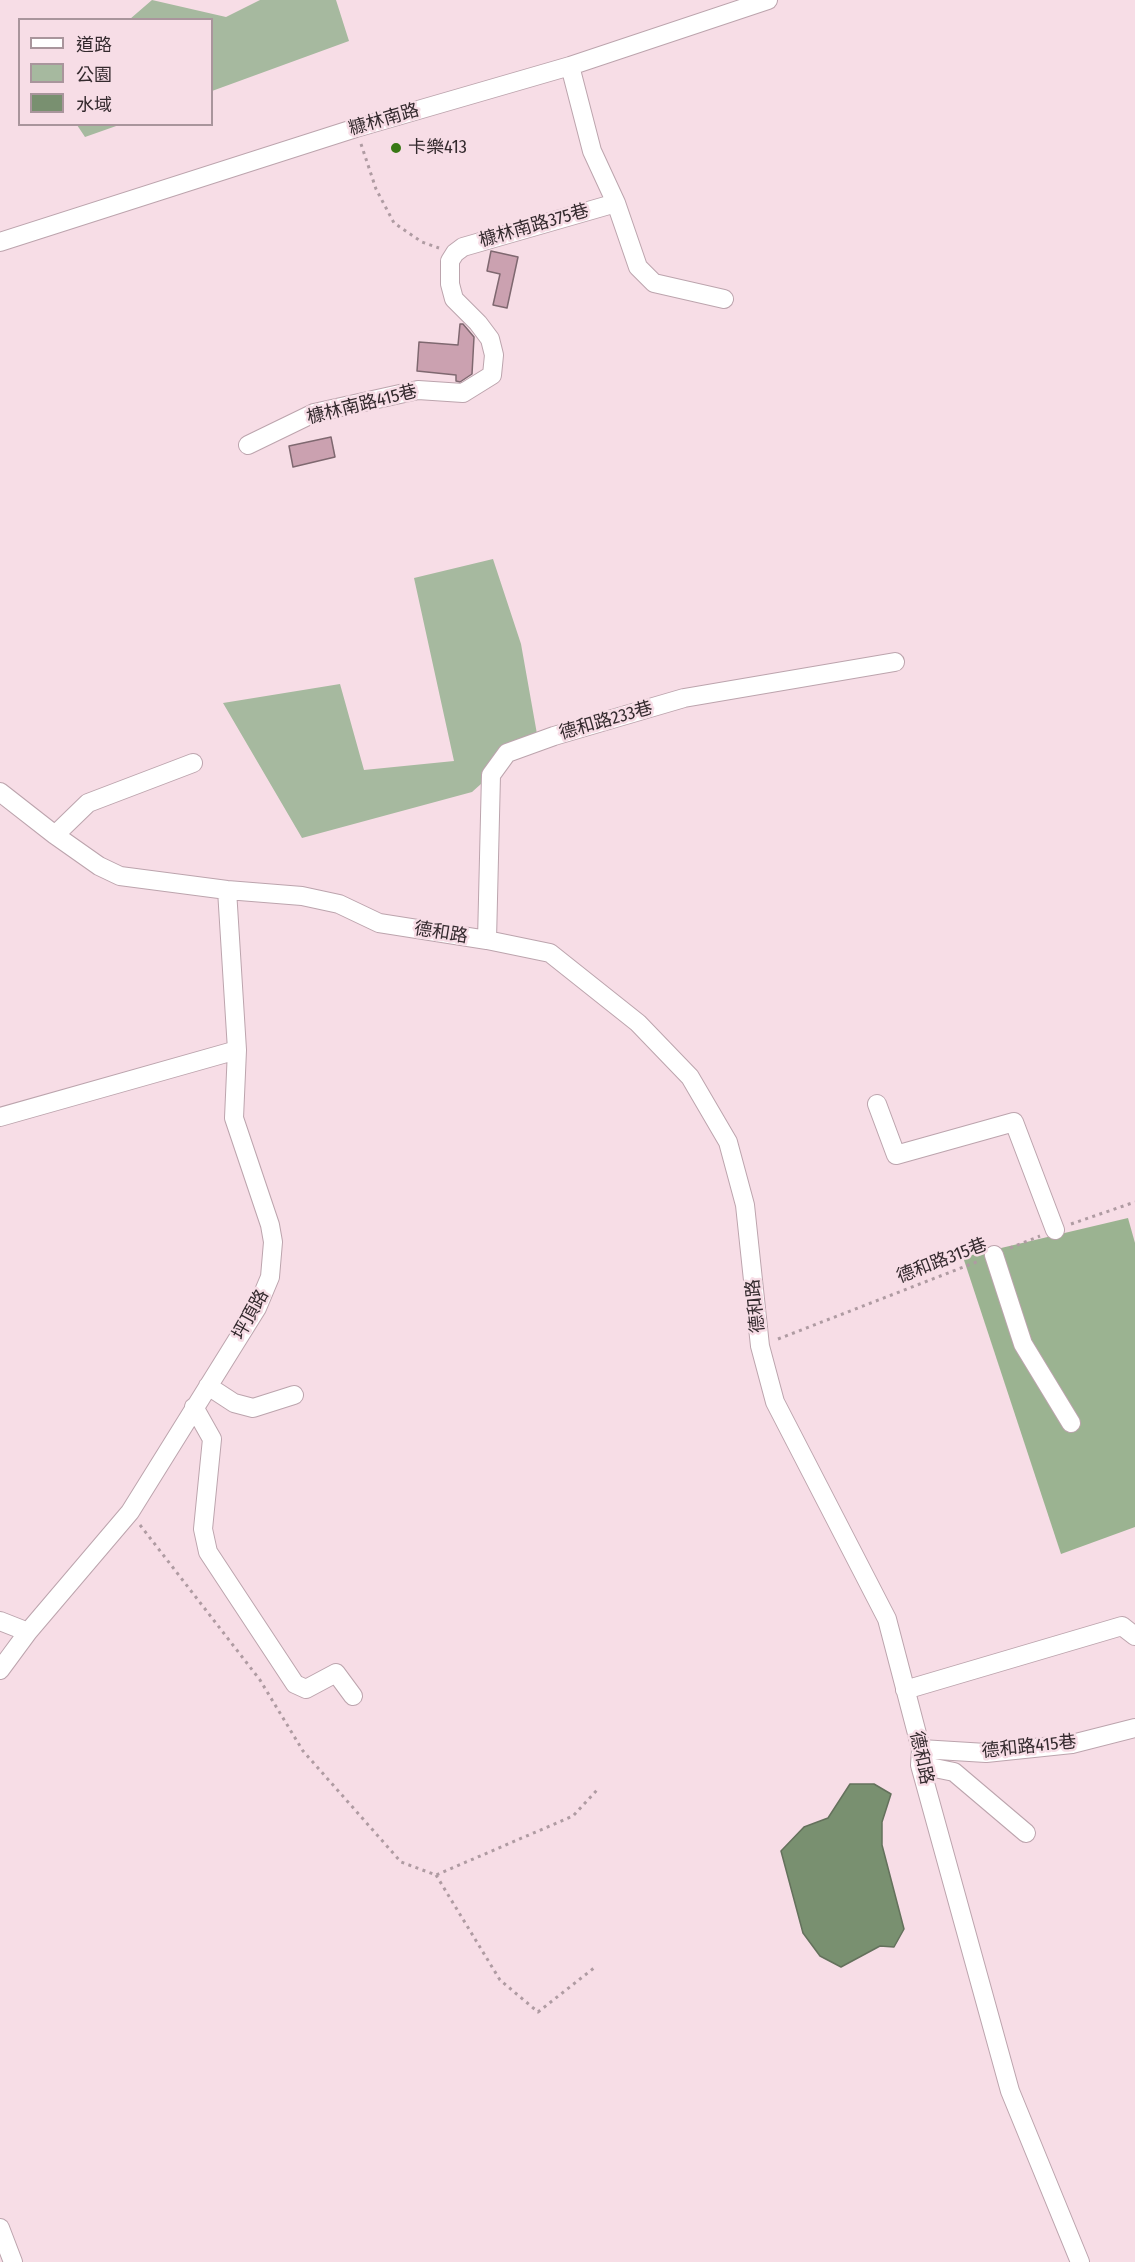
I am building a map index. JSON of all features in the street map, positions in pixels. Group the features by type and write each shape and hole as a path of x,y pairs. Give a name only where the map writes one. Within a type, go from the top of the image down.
{"street":[{"name":"糠林南路","path":"0,242 356,128 570,66 768,0"},
{"name":"槺林南路375巷","path":"570,66 592,152 616,203 638,267 654,283 724,299"},
{"name":"槺林南路375巷","path":"454,253 463,247 616,203"},
{"name":"槺林南路415巷","path":"248,445 314,413 418,390 463,393 492,375 494,355 490,339 478,322 454,299 450,284 450,261 454,253"},
{"name":"德和路233巷","path":"487,940 490,775 507,753 554,736 684,698 895,662"},
{"path":"55,835 88,803 193,763"},
{"name":"德和路","path":"0,792 99,866 120,876 227,890 303,896 339,904 379,923 487,940 550,953 638,1023 690,1077 728,1142 745,1205 760,1346 775,1402 887,1619 920,1757 1010,2091 1080,2262"},
{"name":"坪頂路","path":"0,1670 28,1632 130,1512 257,1308 270,1277 273,1260 270,1225 234,1118 237,1050 227,890"},
{"path":"0,1118 237,1050"},
{"path":"877,1104 896,1155 1014,1122 1055,1230"},
{"path":"994,1255 1023,1344 1071,1423"},
{"path":"208,1386 234,1403 253,1408 294,1395"},
{"path":"194,1407 212,1439 203,1529 208,1552 295,1684 306,1689 336,1673 353,1696"},
{"path":"0,1621 28,1632"},
{"path":"905,1690 1122,1626 1135,1636"},
{"name":"德和路415巷","path":"920,1757 986,1754 1072,1744 1135,1728"},
{"path":"920,1757 954,1772 1026,1833"},
{"path":"1,2232 13,2262"}],"path":[{"path":"356,128 376,189 394,222 422,242 454,253"},
{"name":"德和路315巷","path":"760,1346 1055,1230 1135,1202"},
{"path":"130,1512 260,1680 303,1751 402,1862 436,1875 500,1980 538,2012 594,1968"},
{"path":"436,1875 573,1816 597,1790"}],"green space":[{"path":"152,0 226,17 260,0 336,0 349,41 213,91 213,18 131,18"},
{"path":"78,126 116,126 85,137"},
{"path":"493,559 521,644 537,734 472,792 302,838 223,703 340,684 364,770 454,761 414,578"}],"shaded area":[{"path":"1128,1218 1135,1243 1135,1527 1061,1554 963,1257"}],"water":[{"path":"850,1784 874,1784 891,1794 882,1822 882,1845 904,1929 894,1947 880,1946 841,1967 820,1956 803,1933 781,1851 804,1827 828,1818"}],"building":[{"path":"491,251 518,257 507,308 493,305 500,274 487,271"},
{"path":"460,324 463,324 474,337 472,374 460,382 456,381 456,375 417,371 419,342 458,345"},
{"path":"331,437 335,457 293,467 289,446"}],"place":[{"name":"卡樂413","path":"396,148"}]}
